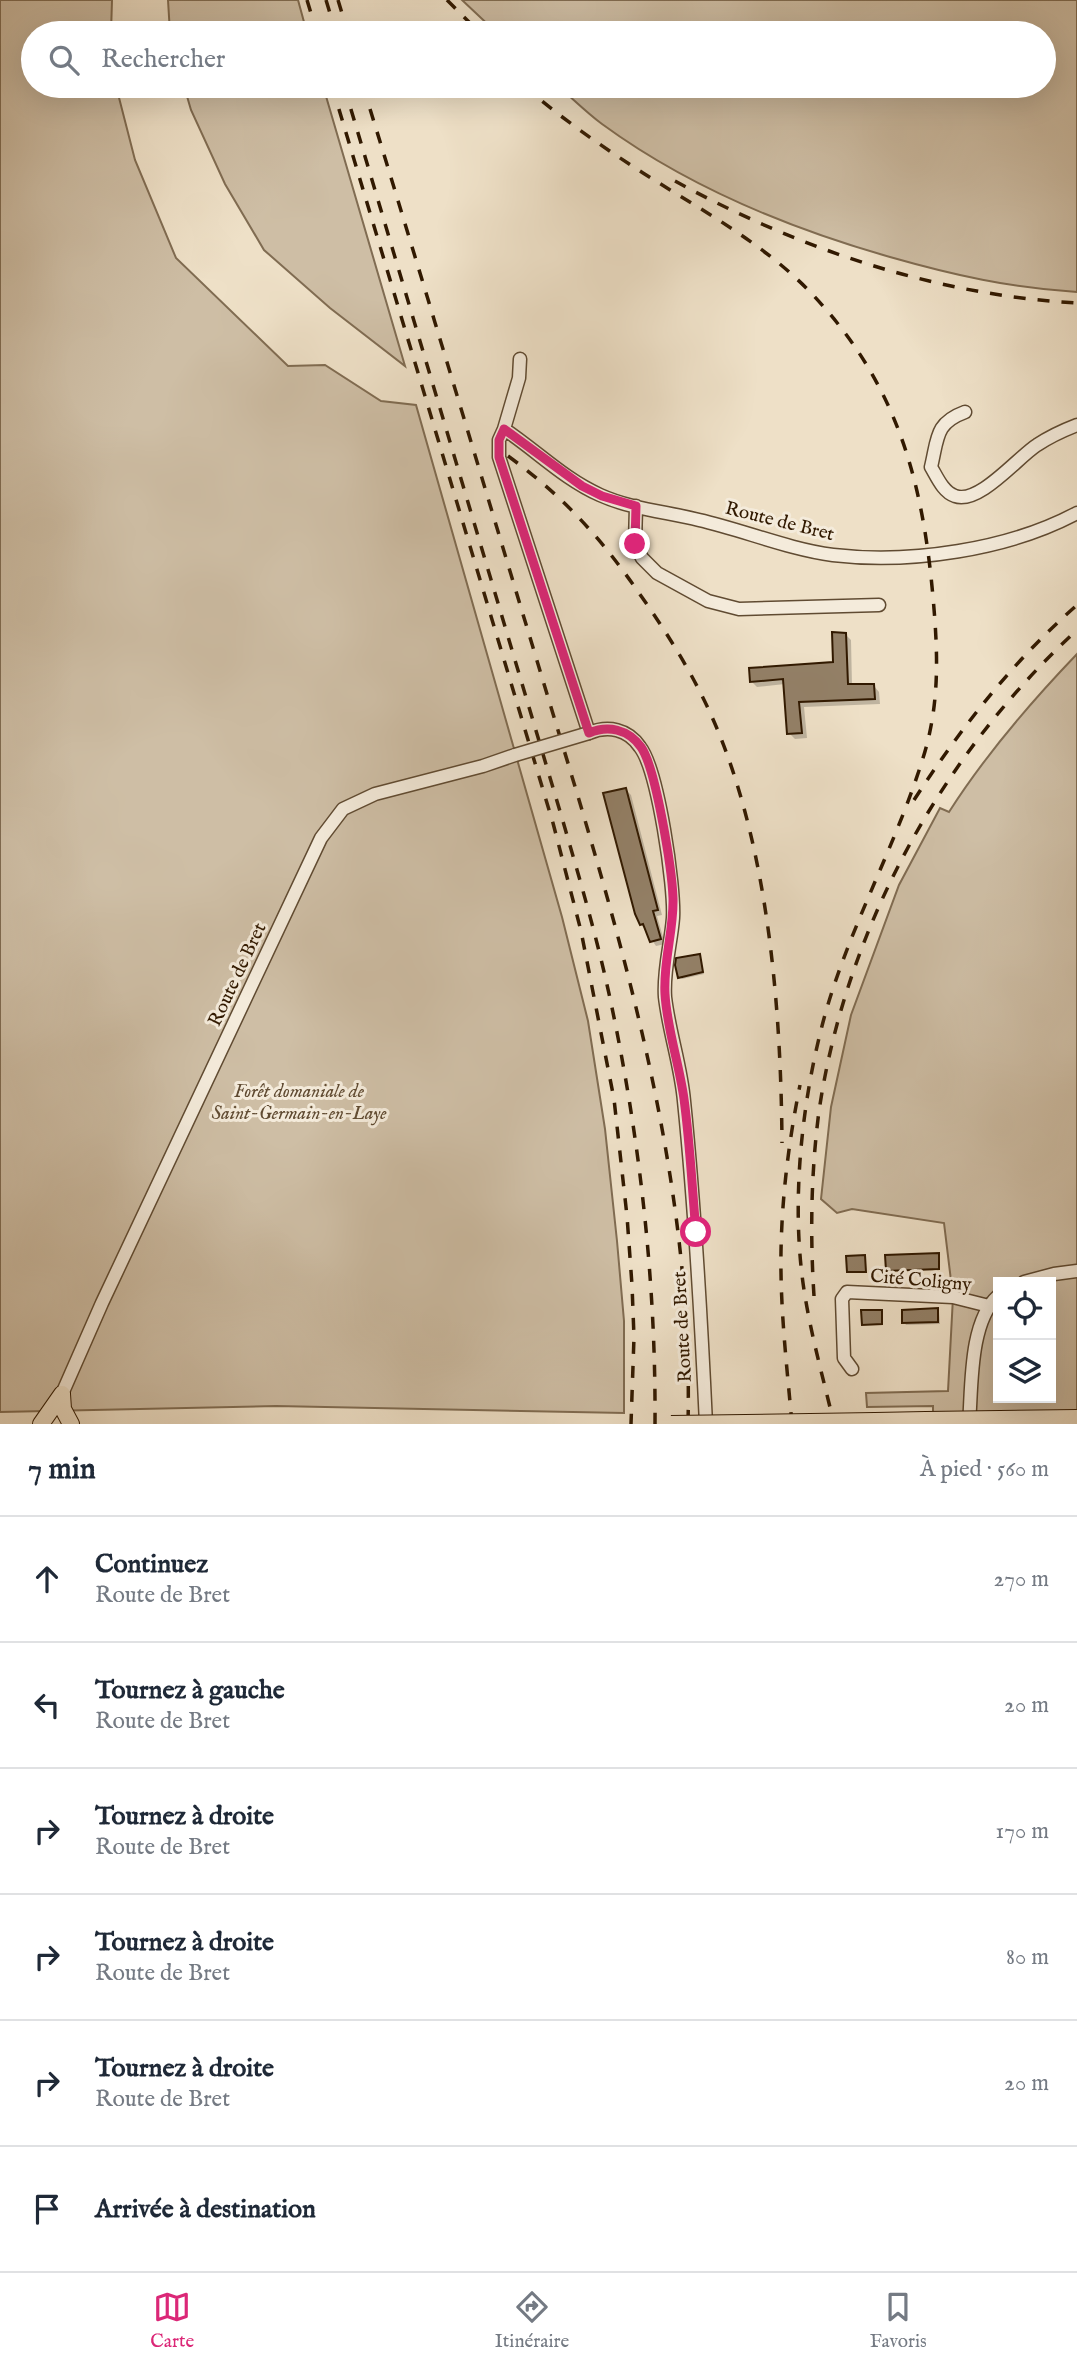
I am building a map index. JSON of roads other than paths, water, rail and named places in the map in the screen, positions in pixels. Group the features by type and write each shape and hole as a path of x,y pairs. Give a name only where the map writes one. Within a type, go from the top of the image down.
{"main road":[{"path":"41,1424 62,1394"},
{"path":"52,1424 62,1394"},
{"path":"62,1394 64,1409 71,1424"},
{"path":"671,1424 1077,1418"}],"street":[{"path":"520,359 519,378 499,440 499,457 589,733"},
{"path":"965,412 953,416 941,425 930,467 942,486 954,496 968,497 1000,477 1036,445 1077,425"},
{"name":"Route de Bret","path":"504,429 582,486 602,496 832,555 938,555 1017,537 1055,525 1077,513"},
{"path":"636,506 635,544 642,558 657,573 708,601 739,609 879,605"},
{"name":"Route de Bret","path":"62,1394 102,1303 321,838 343,809 375,794 482,766 599,729 615,729 629,735 641,748 651,771 673,896 665,995 685,1109 696,1232 706,1424"},
{"path":"1043,1277 1077,1271"},
{"name":"Cité Coligny","path":"852,1369 844,1358 842,1299 847,1292 953,1297 989,1306"},
{"path":"969,1424 977,1340 993,1302"}],"railway":[{"path":"307,0 313,21"},
{"path":"326,0 332,21"},
{"path":"338,0 344,21"},
{"path":"447,0 468,21"},
{"path":"336,98 553,823 581,931 614,1099 627,1216 634,1337 631,1424"},
{"path":"348,98 562,818 606,980 630,1107 644,1212 653,1318 655,1424"},
{"path":"367,98 598,865 646,1049 664,1141 678,1235 687,1329 688,1424"},
{"path":"539,98 597,142 761,249 803,285 849,339 871,372 889,406 914,478 929,556 935,618 937,658 929,738 911,793 855,929 830,998 807,1097 800,1164 799,1231 805,1296 834,1424"},
{"path":"675,181 770,228 869,264 972,290 1077,303"},
{"path":"508,456 564,502 625,573 683,660 718,731 749,829 769,934 779,1040 782,1143"},
{"path":"914,800 950,747 1009,673 1077,605"},
{"path":"814,1296 812,1204 819,1111 832,1043 852,976 877,911 908,848 943,788 984,732 1028,679 1077,630"},
{"path":"792,1424 783,1316 781,1251 787,1168 800,1085"}],"park label":[{"name":"Forêt domaniale de Saint-Germain-en-Laye","path":"299,1101"}]}
